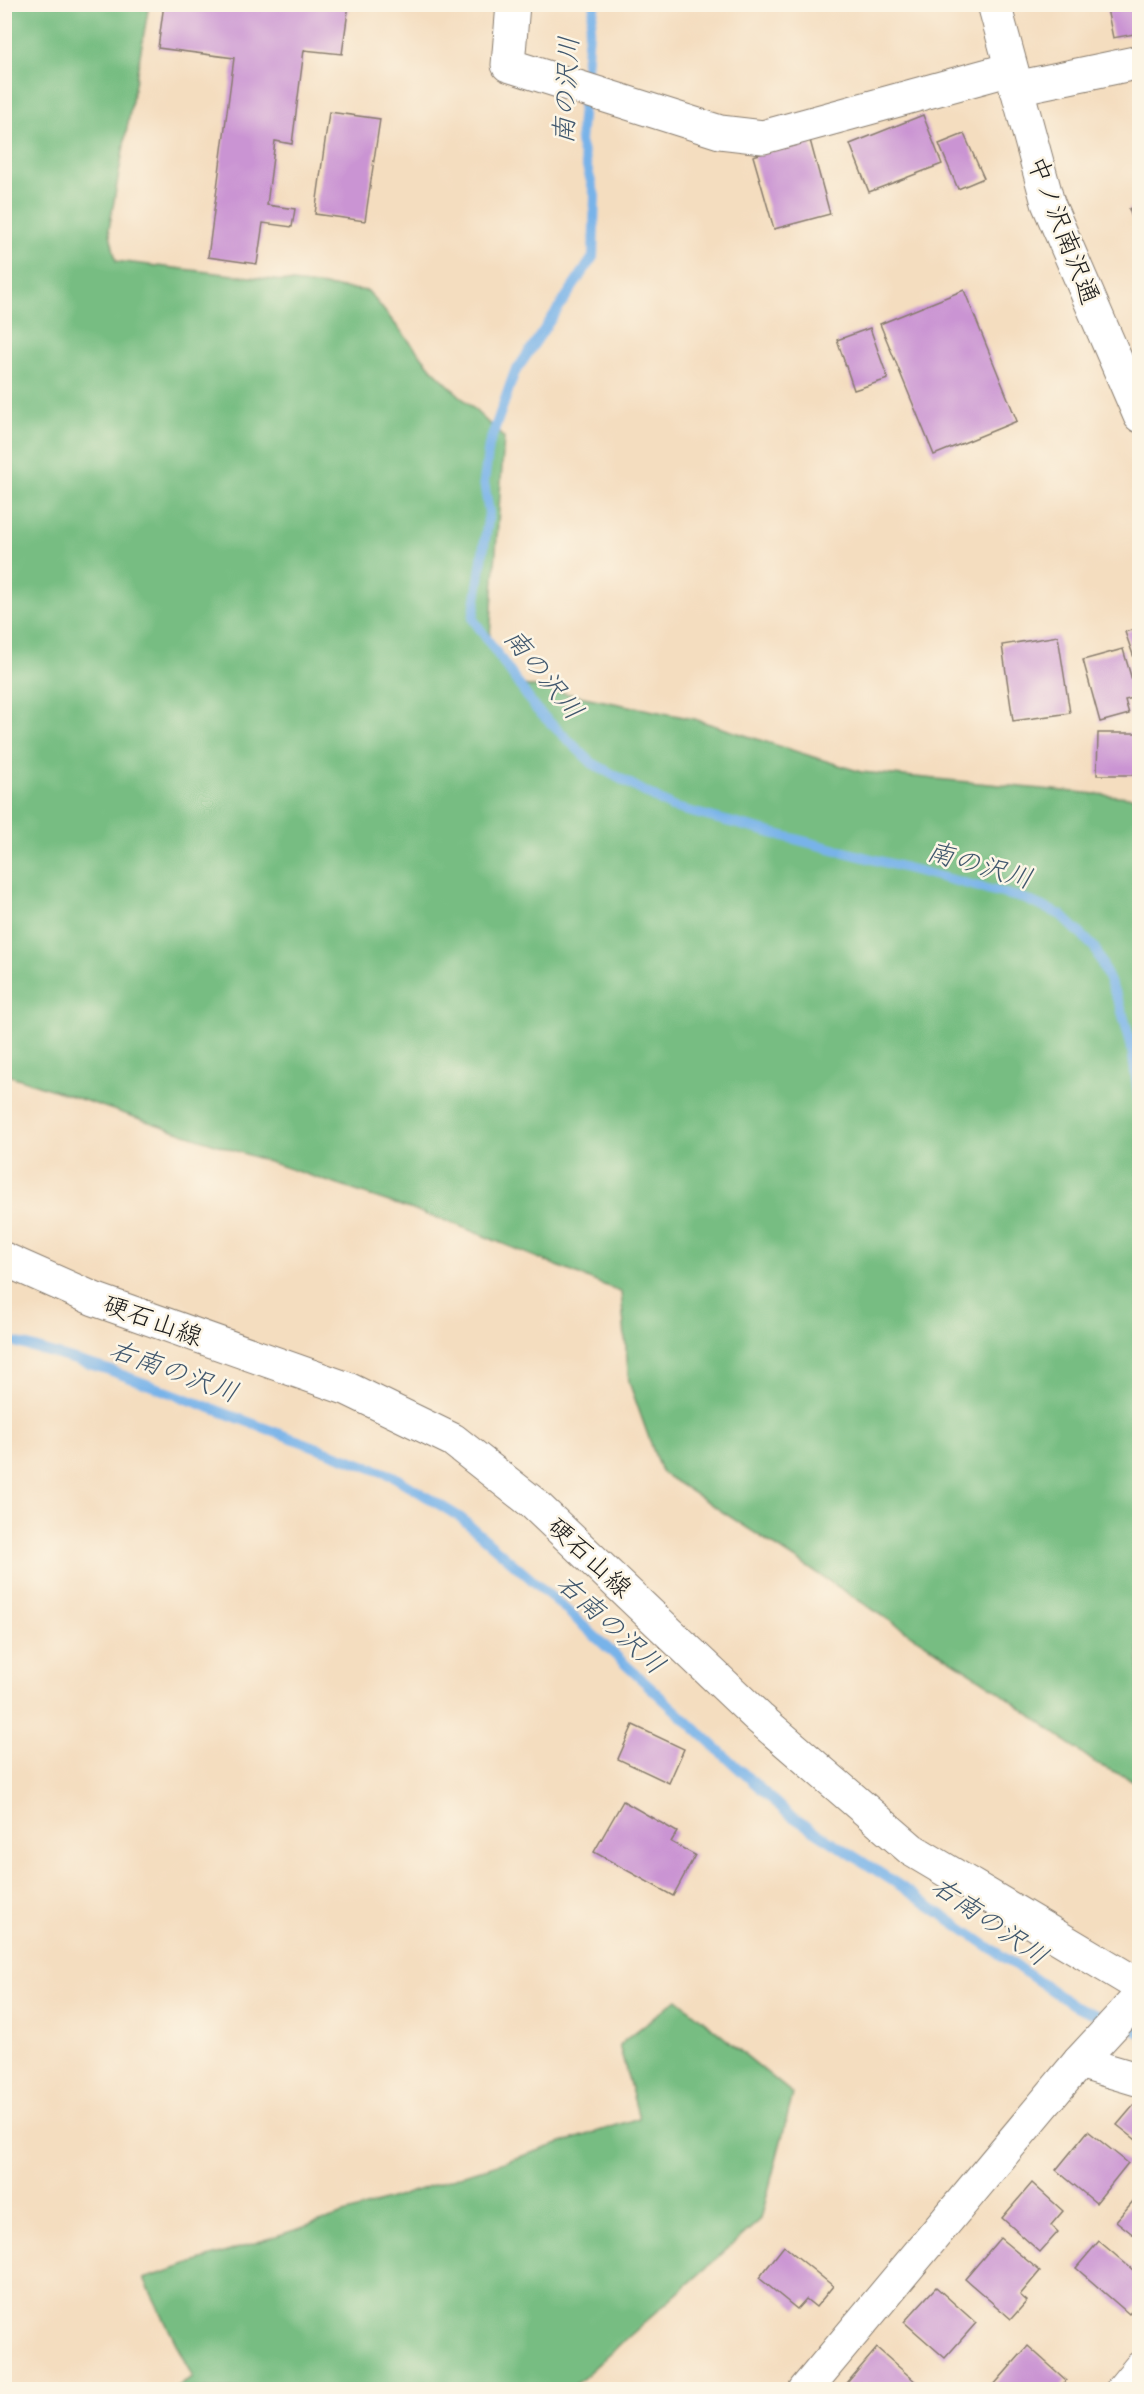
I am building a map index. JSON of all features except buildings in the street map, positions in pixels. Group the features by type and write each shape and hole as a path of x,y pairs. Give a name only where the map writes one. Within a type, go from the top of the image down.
{"street":[{"path":"513,4 508,65 720,132 763,137 1013,78 1140,62"},
{"name":"中ノ沢南沢通","path":"994,4 1048,203 1139,415"},
{"name":"硬石山線","path":"4,1259 94,1299 348,1389 453,1440 532,1503 759,1718 912,1850 1140,1986"},
{"path":"805,2390 1079,2062 1140,1996"},
{"path":"1079,2062 1140,2080"},
{"path":"1122,2390 1140,2368"}],"green space":[{"path":"5,4 149,5 109,229 116,261 368,291 432,369 504,438 490,636 514,683 694,719 861,772 1139,798 1139,1783 1097,1764 994,1688 661,1472 629,1382 621,1292 452,1223 5,1074"},
{"path":"677,1999 793,2094 761,2219 570,2389 173,2389 193,2378 144,2279 639,2118 619,2045"}],"waterway":[{"name":"南の沢川","path":"595,4 589,32 580,142 595,196 593,257 514,374 489,445 484,482 489,513 473,619 536,709 592,763 672,807 1025,899 1061,915 1095,948 1120,1005 1131,1043 1140,1106"},
{"name":"右南の沢川","path":"4,1339 109,1370 393,1476 461,1518 564,1608 788,1814 899,1885 1073,2005 1140,2033"}]}
